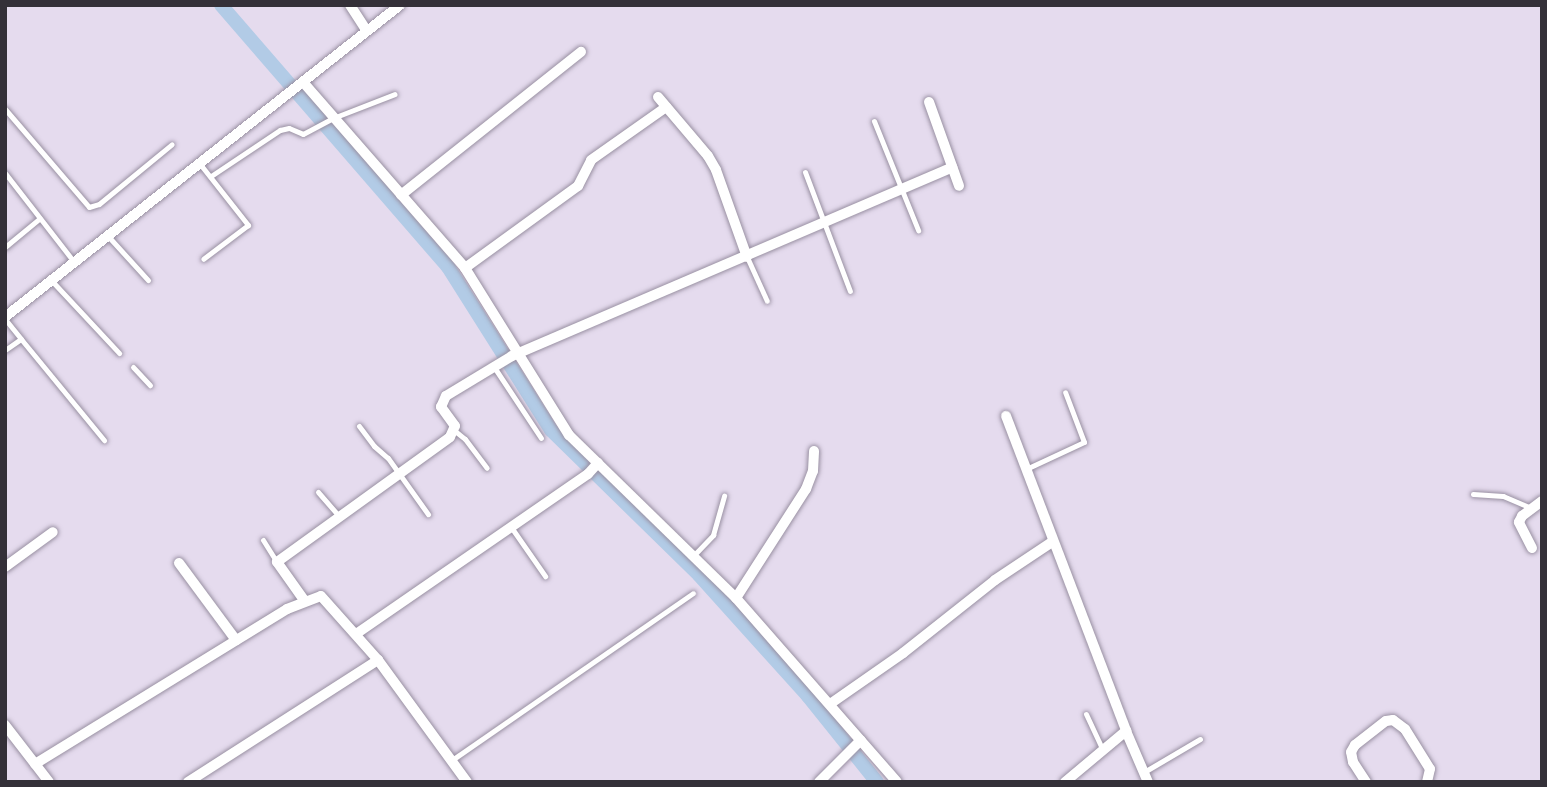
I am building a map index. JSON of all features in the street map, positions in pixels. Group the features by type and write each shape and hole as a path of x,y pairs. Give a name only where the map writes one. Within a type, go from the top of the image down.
{"street":[{"path":"350,5 366,30"},
{"path":"5,318 198,162 400,5"},
{"path":"401,195 581,52"},
{"path":"297,86 401,195 465,268 514,355 594,468 694,555 736,598 830,704 859,742 897,782"},
{"path":"658,97 708,156 716,170 747,257"},
{"path":"929,102 959,186"},
{"path":"465,268 578,186 591,160 666,107"},
{"path":"304,600 277,562 455,431 441,407 442,401 514,355 952,167"},
{"path":"1006,416 1052,542 1146,777"},
{"path":"736,598 806,489 813,471 814,451"},
{"path":"356,634 594,468"},
{"path":"1532,548 1519,522 1531,508 1542,501"},
{"path":"5,568 53,532"},
{"path":"830,704 903,653 995,580 1052,542"},
{"path":"179,563 236,640"},
{"path":"35,764 304,600 321,596 328,600 378,660 467,782"},
{"path":"188,782 378,660"},
{"path":"1366,782 1353,762 1351,752 1355,745 1386,721 1393,720 1405,729 1430,769 1427,782"},
{"path":"5,725 49,782"},
{"path":"1065,782 1126,731"},
{"path":"819,782 845,753 859,742"}],"lane":[{"path":"211,176 280,130 289,128 303,134 395,94"},
{"path":"5,109 89,207 99,204 172,144"},
{"path":"874,121 918,230"},
{"path":"198,162 248,225 203,259"},
{"path":"805,172 850,291"},
{"path":"5,173 74,262"},
{"path":"5,247 40,218"},
{"path":"107,235 148,280"},
{"path":"747,257 767,301"},
{"path":"51,280 119,352"},
{"path":"5,318 104,440"},
{"path":"5,350 21,339"},
{"path":"498,365 541,439"},
{"path":"134,367 150,385"},
{"path":"1026,469 1084,442 1065,392"},
{"path":"359,426 399,473 412,496 428,514"},
{"path":"455,431 487,468"},
{"path":"318,492 339,516"},
{"path":"1473,494 1503,496 1531,508"},
{"path":"694,555 713,535 724,496"},
{"path":"512,527 545,576"},
{"path":"263,540 277,562"},
{"path":"452,760 693,593"},
{"path":"1086,713 1103,750"},
{"path":"1146,777 1200,739"}],"waterway":[{"path":"221,5 448,267 551,430 699,575 808,696 877,782"}]}
